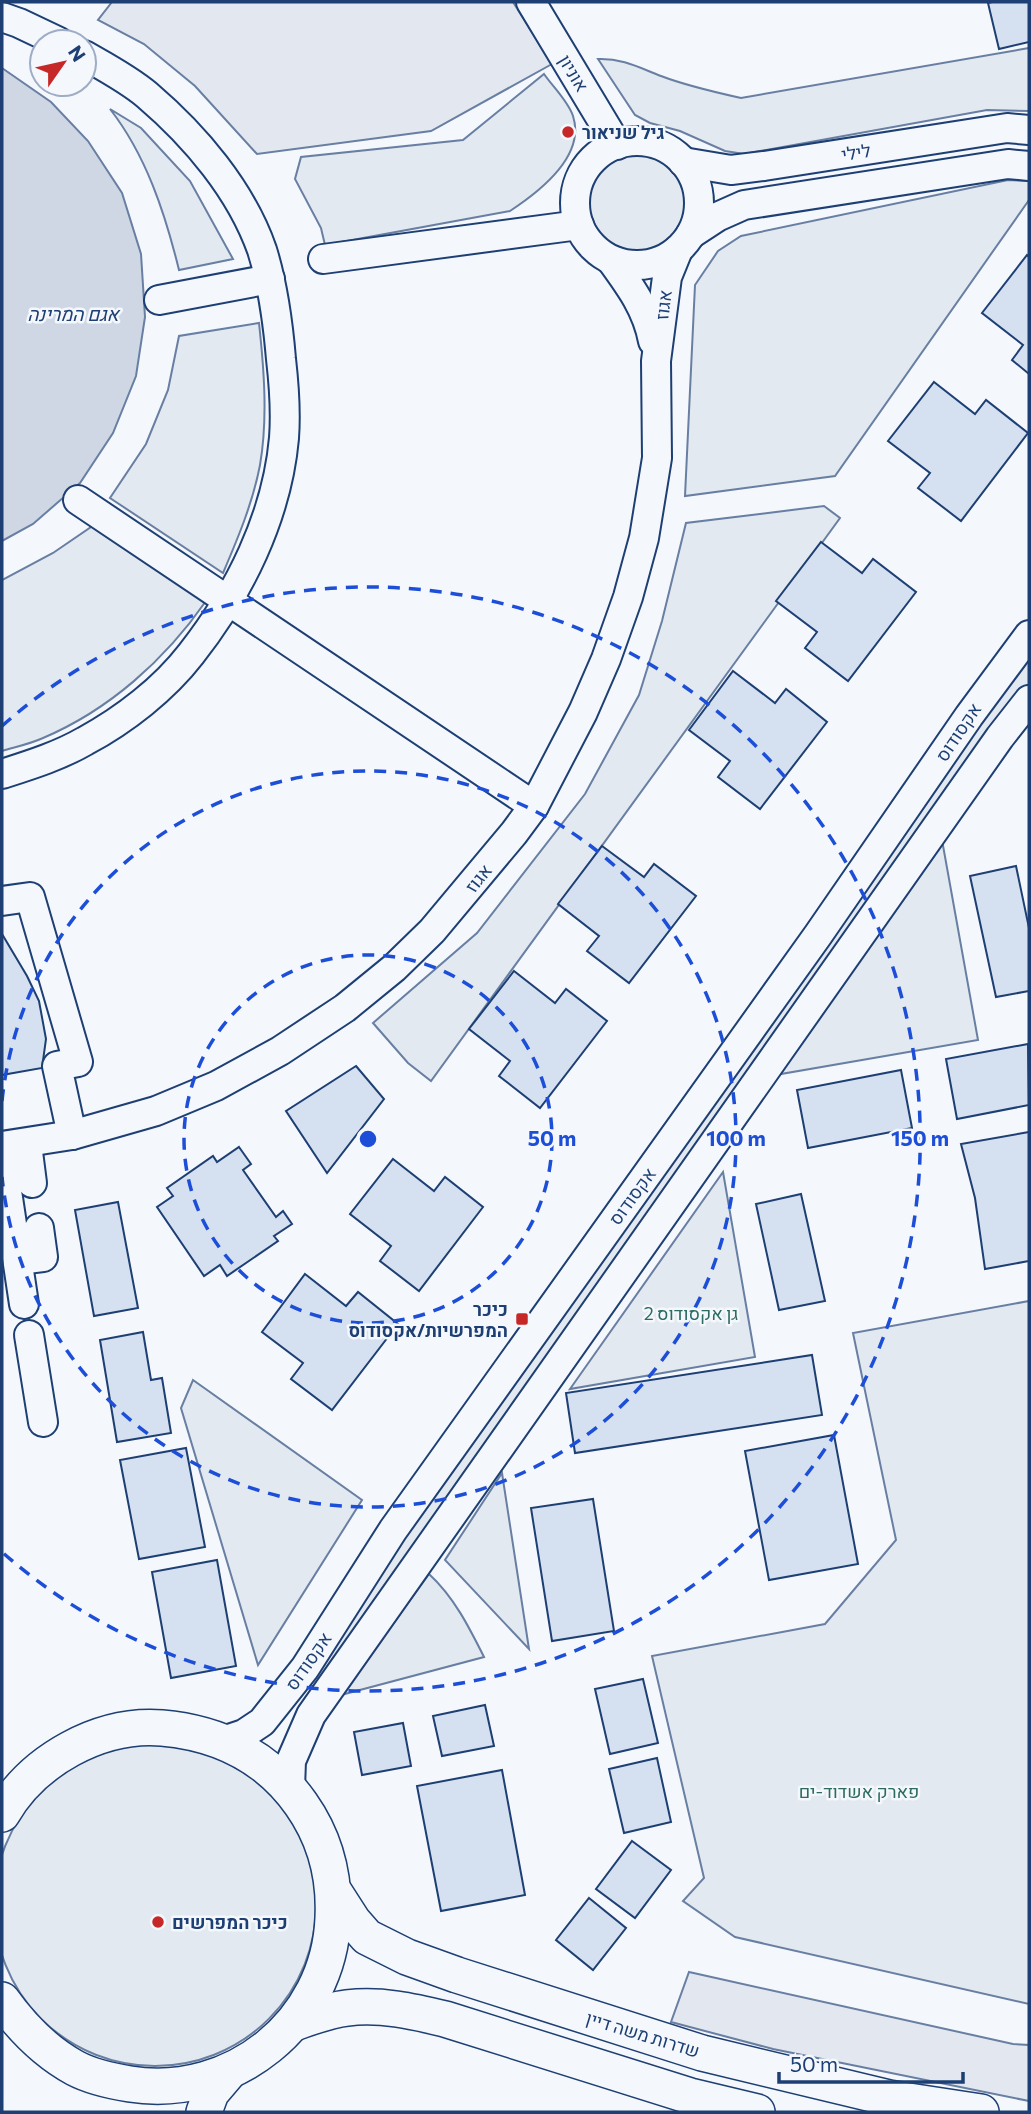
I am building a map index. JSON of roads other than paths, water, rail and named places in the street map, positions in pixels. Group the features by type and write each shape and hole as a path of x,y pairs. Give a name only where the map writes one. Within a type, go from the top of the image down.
{"main road":[{"path":"2,1814 12,1788 49,1762 89,1740 115,1731 151,1727 188,1730 223,1741 259,1760 290,1788 312,1819 327,1855 335,1893 332,1940 319,1984 294,2023 264,2052 228,2073 190,2084 149,2087 109,2081 76,2069 46,2050 21,2026 2,2000"},
{"name":"שדרות משה דיין","path":"335,1893 367,1937 407,1957 457,1976 702,2053 889,2098 981,2112"},
{"path":"294,2023 345,2008 382,2007 411,2011 445,2019 690,2096 757,2112"},
{"path":"204,2112 211,2093 228,2073"},
{"path":"109,2081 127,2096 137,2112"}],"street":[{"name":"אוניון","path":"531,2 617,145"},
{"path":"2,17 30,28"},
{"path":"2,774 41,762 85,741 155,692 190,656 227,600 260,536 277,481 284,438 284,387 270,279 261,249 239,201 209,159 180,127 145,93 98,64"},
{"name":"לילי","path":"683,162 731,170 1007,128 1029,131"},
{"path":"635,141 653,144 669,151 683,162 694,178 699,197 697,216 684,242 663,260 646,265 628,265 611,260 597,251 586,239 575,209 577,188 585,169 599,154 617,145 635,141"},
{"name":"לילי","path":"684,242 717,217 744,205 1008,164 1029,166"},
{"path":"323,259 579,225"},
{"name":"אגוז","path":"14,1145 72,1135 156,1111 216,1086 280,1051 345,1008 394,968 464,895 534,806 583,712 606,659 644,538 657,458 656,361 667,277 684,242"},
{"name":"אגוז","path":"611,260 638,297 650,325 656,361"},
{"path":"159,300 270,279"},
{"path":"78,500 534,806"},
{"name":"אקסודוס","path":"223,1741 244,1734 262,1722 305,1668 393,1530 818,935 975,706 1029,635"},
{"name":"אקסודוס","path":"290,1788 291,1761 311,1715 1029,700"},
{"path":"31,956 8,900 30,897 78,1062 57,1066 72,1135"},
{"path":"40,986 63,1065"},
{"path":"14,1145 19,1185 18,1260 24,1304"},
{"path":"2,1157 19,1185"},
{"path":"18,1260 43,1257 39,1228"},
{"path":"29,1335 43,1422"}],"water":[{"name":"אגם המרינה","path":"2,68 28,86 28,98 45,98 51,102 88,141 122,193 141,254 145,317 136,376 113,433 80,483 33,524 2,541"}],"place":[{"name":"גיל שניאור","path":"568,132"},
{"name":"כיכר המפרשיות/אקסודוס","path":"522,1319"},
{"name":"כיכר המפרשים","path":"158,1922"}],"park label":[{"name":"גן אקסודוס 2","path":"691,1313"},
{"name":"פארק אשדוד-ים","path":"859,1791"}]}
